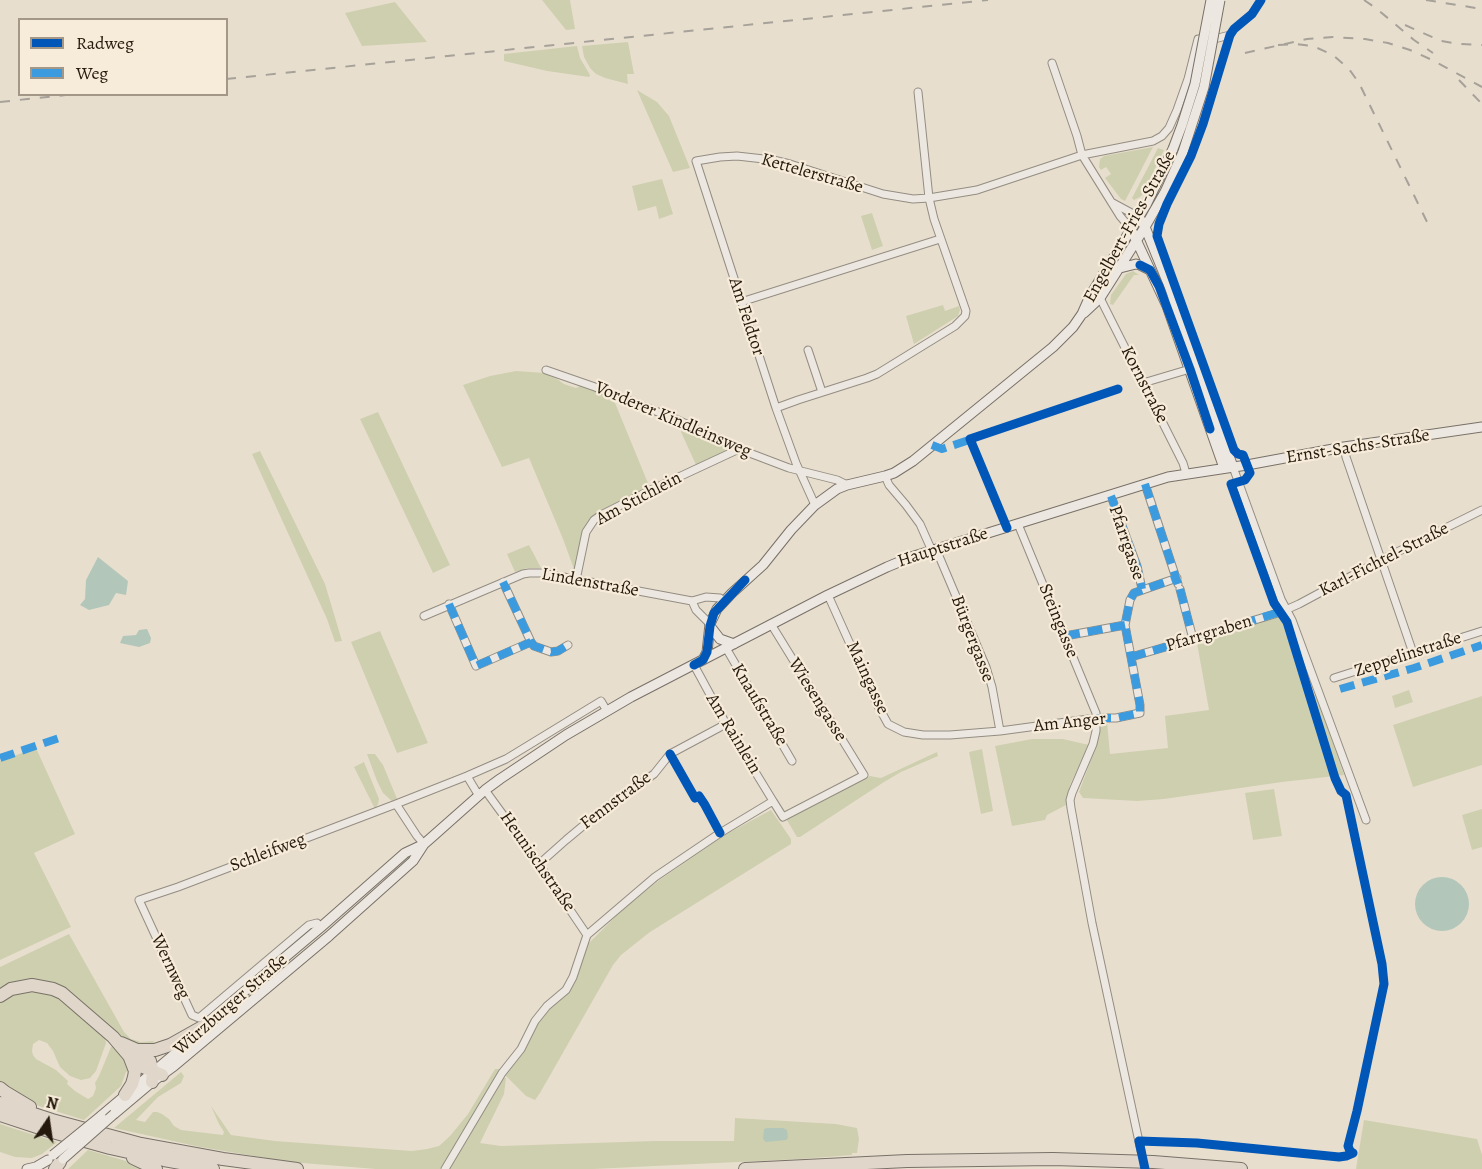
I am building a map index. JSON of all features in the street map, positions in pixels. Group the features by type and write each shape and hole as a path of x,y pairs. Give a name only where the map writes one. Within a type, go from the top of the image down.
{"highway":[{"path":"0,996 11,989 32,985 62,993 117,1041 133,1053 150,1061 156,1076"},
{"path":"133,1053 162,1048 202,1028"},
{"path":"125,1095 132,1084 135,1073 133,1053"},
{"path":"0,1088 52,1120"},
{"path":"0,1103 52,1120 151,1146 297,1169"},
{"path":"0,1115 110,1148 213,1169"},
{"path":"110,1148 156,1169"},
{"path":"745,1169 908,1161 1053,1159 1134,1161 1241,1169"}],"main road":[{"name":"Engelbert-Fries-Straße","path":"1082,314 1100,298 1165,192 1195,84 1211,0"},
{"name":"Engelbert-Fries-Straße","path":"885,476 912,461 1053,347 1073,327 1191,128 1208,69 1220,0"},
{"path":"1138,217 1145,227 1175,303 1229,468"},
{"path":"1131,229 1159,286 1229,468"},
{"path":"1120,268 1136,264 1150,270"},
{"name":"Ernst-Sachs-Straße","path":"1229,468 1344,447 1482,427"},
{"name":"Hauptstraße","path":"703,660 887,567 934,550 1168,477 1229,468"},
{"path":"703,660 707,652 710,625 714,613 763,565 815,505 847,485 885,476"},
{"path":"710,625 720,639 730,646"},
{"name":"Würzburger Straße","path":"110,1112 125,1095 174,1066 293,967 413,861 424,844 482,793 566,735 703,660"},
{"name":"Würzburger Straße","path":"39,1169 55,1162 110,1112 156,1076 202,1028 405,853 424,844"},
{"path":"321,927 329,936"},
{"path":"27,1169 55,1162"}],"street":[{"name":"Kettelerstraße","path":"696,161 729,156 763,158 790,164 891,196 913,199 977,190 1082,155 1153,141 1162,136 1169,128 1177,110 1188,80 1198,39 1214,39 1230,35"},
{"path":"1053,63 1082,155 1120,216 1131,229"},
{"path":"776,408 878,374 963,320 966,311 940,239 929,198 918,92"},
{"name":"Am Feldtor","path":"696,161 776,408 815,505"},
{"path":"1113,203 1138,217"},
{"path":"741,302 940,239"},
{"name":"Kornstraße","path":"1100,298 1186,473"},
{"path":"808,350 822,392"},
{"path":"1143,383 1190,369"},
{"name":"Vorderer Kindleinsweg","path":"546,370 671,417 739,449 800,471"},
{"path":"1344,447 1413,653"},
{"name":"Am Stichlein","path":"576,580 586,532 594,520 653,489 739,449"},
{"path":"1229,468 1292,620 1366,820"},
{"path":"800,471 837,480 847,485"},
{"path":"885,476 889,485 920,524 934,550"},
{"path":"1145,484 1178,584 1193,639"},
{"name":"Pfarrgasse","path":"1111,496 1137,566 1142,589"},
{"name":"Karl-Fichtel-Straße","path":"1286,609 1482,510"},
{"name":"Steingasse","path":"1018,524 1065,636 1096,718"},
{"name":"Bürgergasse","path":"934,550 986,667 1000,731"},
{"name":"Lindenstraße","path":"424,616 529,573 542,573 692,601 706,597 720,598 724,601"},
{"path":"503,582 534,646 551,652 568,645"},
{"path":"1131,657 1125,625 1130,600 1134,593 1142,589 1178,584"},
{"name":"Maingasse","path":"828,595 888,724 904,732 922,735 1000,731"},
{"path":"692,601 696,610 710,625"},
{"path":"450,604 476,666 531,642"},
{"name":"Pfarrgraben","path":"1131,657 1286,609"},
{"name":"Wiesengasse","path":"771,624 864,775 783,817 773,801"},
{"path":"1065,636 1125,625"},
{"name":"Zeppelinstraße","path":"1334,678 1482,631"},
{"name":"Knaufstraße","path":"730,646 792,761"},
{"name":"Am Anger","path":"1000,731 1096,718 1116,718 1140,713 1131,657"},
{"name":"Am Rainlein","path":"694,665 726,724 773,801"},
{"path":"482,793 467,776 506,759 601,701 608,711"},
{"path":"1096,718 1093,744 1070,800 1092,922 1141,1151"},
{"name":"Fennstraße","path":"539,864 596,815 654,774 670,754 726,724"},
{"name":"Schleifweg","path":"139,900 467,776"},
{"name":"Heunischstraße","path":"482,793 539,864 587,935"},
{"path":"445,1169 502,1073 521,1049 535,1021 547,1006 566,990 573,977 587,935 655,877 773,801"},
{"path":"396,804 424,844"},
{"name":"Wernweg","path":"139,900 192,1015 199,1018 309,925 317,923 321,927"}],"shaded area":[{"path":"542,0 570,0 575,29 566,30"},
{"path":"395,2 427,42 362,46 345,13"},
{"path":"628,42 634,74 627,74 628,84 596,74 584,57 582,46"},
{"path":"577,46 589,77 547,71 504,61 504,54"},
{"path":"637,90 657,102 669,116 690,168 673,172"},
{"path":"1153,147 1125,201 1121,199 1105,178 1111,174 1106,167 1101,170 1099,167 1100,159 1104,156"},
{"path":"1158,148 1164,150 1143,194 1134,200 1132,198"},
{"path":"662,179 673,214 659,219 656,206 638,211 632,186"},
{"path":"872,213 883,246 872,250 861,216"},
{"path":"1133,271 1139,275 1134,275 1113,305 1110,304 1111,295 1126,274"},
{"path":"943,305 945,311 959,306 958,316 914,344 906,316"},
{"path":"516,371 545,373 564,384 576,388 582,385 594,388 613,398 650,488 599,512 590,520 583,529 576,569 574,569 529,458 502,467 463,385 490,376"},
{"path":"378,412 450,565 433,573 360,419"},
{"path":"684,426 720,443 726,451 725,454 697,467 681,432"},
{"path":"260,451 325,584 342,641 335,642 327,619 252,454"},
{"path":"529,545 541,568 527,568 515,572 507,554"},
{"path":"98,557 128,581 126,595 116,593 109,605 89,610 80,605 85,599 86,580"},
{"path":"1281,613 1308,696 1316,695 1344,775 1164,799 1137,801 1083,798 1079,792 1102,723 1107,722 1110,754 1168,748 1165,716 1209,710 1197,643 1207,643 1206,639"},
{"path":"147,629 151,638 150,643 139,647 120,643 123,636 136,635 139,630"},
{"path":"380,631 428,743 397,753 351,642"},
{"path":"1409,690 1413,702 1395,708 1392,696"},
{"path":"1482,696 1482,765 1413,787 1393,725"},
{"path":"1032,739 1063,739 1089,745 1070,785 1066,805 1047,815 1045,820 1012,826 995,746"},
{"path":"36,748 75,834 34,853 71,927 0,960 0,761"},
{"path":"982,749 993,811 981,814 969,752"},
{"path":"937,752 938,756 901,772 800,837 797,837 785,817 857,780 870,776 881,778"},
{"path":"367,754 375,754 383,765 398,801 394,803 383,793"},
{"path":"364,762 379,799 375,809 354,767"},
{"path":"1274,789 1282,836 1253,840 1245,793"},
{"path":"1482,809 1482,847 1472,850 1462,815"},
{"path":"771,810 791,839 791,844 650,932 621,955 613,965 540,1093 535,1100 526,1096 503,1073 535,1022 566,990 583,949 624,908 658,881 723,836"},
{"path":"1437,877 1447,877 1461,885 1467,894 1469,904 1467,914 1461,923 1447,931 1437,931 1420,919 1415,909 1415,899 1427,882"},
{"path":"69,934 124,1032 131,1039 141,1042 154,1041 153,1047 129,1042 75,996 54,984 32,979 0,989 0,967"},
{"path":"281,966 284,969 173,1061 167,1063"},
{"path":"27,990 52,995 62,1000 105,1038 106,1043 96,1071 90,1078 81,1080 70,1076 60,1067 47,1043 39,1040 33,1044 32,1051 36,1059 56,1070 75,1091 88,1099 93,1096 95,1083 111,1047 119,1052 131,1069 126,1072 121,1086 84,1120 39,1106 0,1083 0,1000 11,993"},
{"path":"495,1069 501,1071 440,1169 376,1169 290,1162 200,1147 114,1128 181,1072 184,1076 181,1083 158,1097 136,1120 145,1122 153,1112 157,1112 181,1130 223,1135 224,1132 211,1106 231,1135 275,1141 412,1151 427,1149 439,1146 450,1136 468,1114"},
{"path":"502,1078 506,1078 504,1094 480,1143 501,1146 734,1141 735,1118 836,1124 857,1128 859,1139 857,1153 800,1159 593,1169 449,1169"},
{"path":"1364,1120 1477,1139 1482,1155 1482,1169 1356,1169"},
{"path":"0,1124 57,1142 42,1154 32,1158 15,1157 0,1152"},
{"path":"783,1128 787,1130 788,1138 766,1142 763,1139 764,1129"},
{"path":"88,1150 133,1163 148,1169 68,1169"}],"railway":[{"path":"228,79 988,0"},
{"path":"1364,0 1433,53"},
{"path":"1426,0 1482,9"},
{"path":"1405,25 1441,41 1482,45"},
{"path":"1245,53 1307,39 1333,37 1365,39 1410,50 1482,87"},
{"path":"1278,45 1313,46 1333,55 1349,69 1359,83 1430,228"},
{"path":"1459,80 1482,104"},
{"path":"0,102 56,96"}],"marked path":[{"path":"932,445 942,449 975,438"},
{"path":"1145,484 1178,584"},
{"path":"1111,496 1137,566 1142,589"},
{"path":"1096,718 1116,718 1140,713 1125,625 1130,600 1134,593 1177,578"},
{"path":"449,604 476,666 531,642 503,582"},
{"path":"1180,589 1193,639"},
{"path":"1131,657 1283,611"},
{"path":"1065,636 1125,625"},
{"path":"531,642 534,646 551,652 568,645"},
{"path":"1340,689 1414,668 1482,645"},
{"path":"0,758 62,737"}],"cycle path":[{"path":"1145,1169 1139,1141 1197,1143 1339,1157 1353,1153 1348,1146 1384,984 1382,964 1346,795 1341,791 1335,778 1287,622 1274,603 1231,484 1245,480 1250,473 1243,455 1234,450 1157,236 1167,204 1191,156 1203,124 1230,35 1252,14 1261,0"},
{"path":"1140,265 1150,270 1159,286 1210,429"},
{"path":"1007,528 970,439 1118,389"},
{"path":"694,665 703,660 707,652 714,613 745,580"},
{"path":"670,754 695,798 699,796 720,833"}]}
